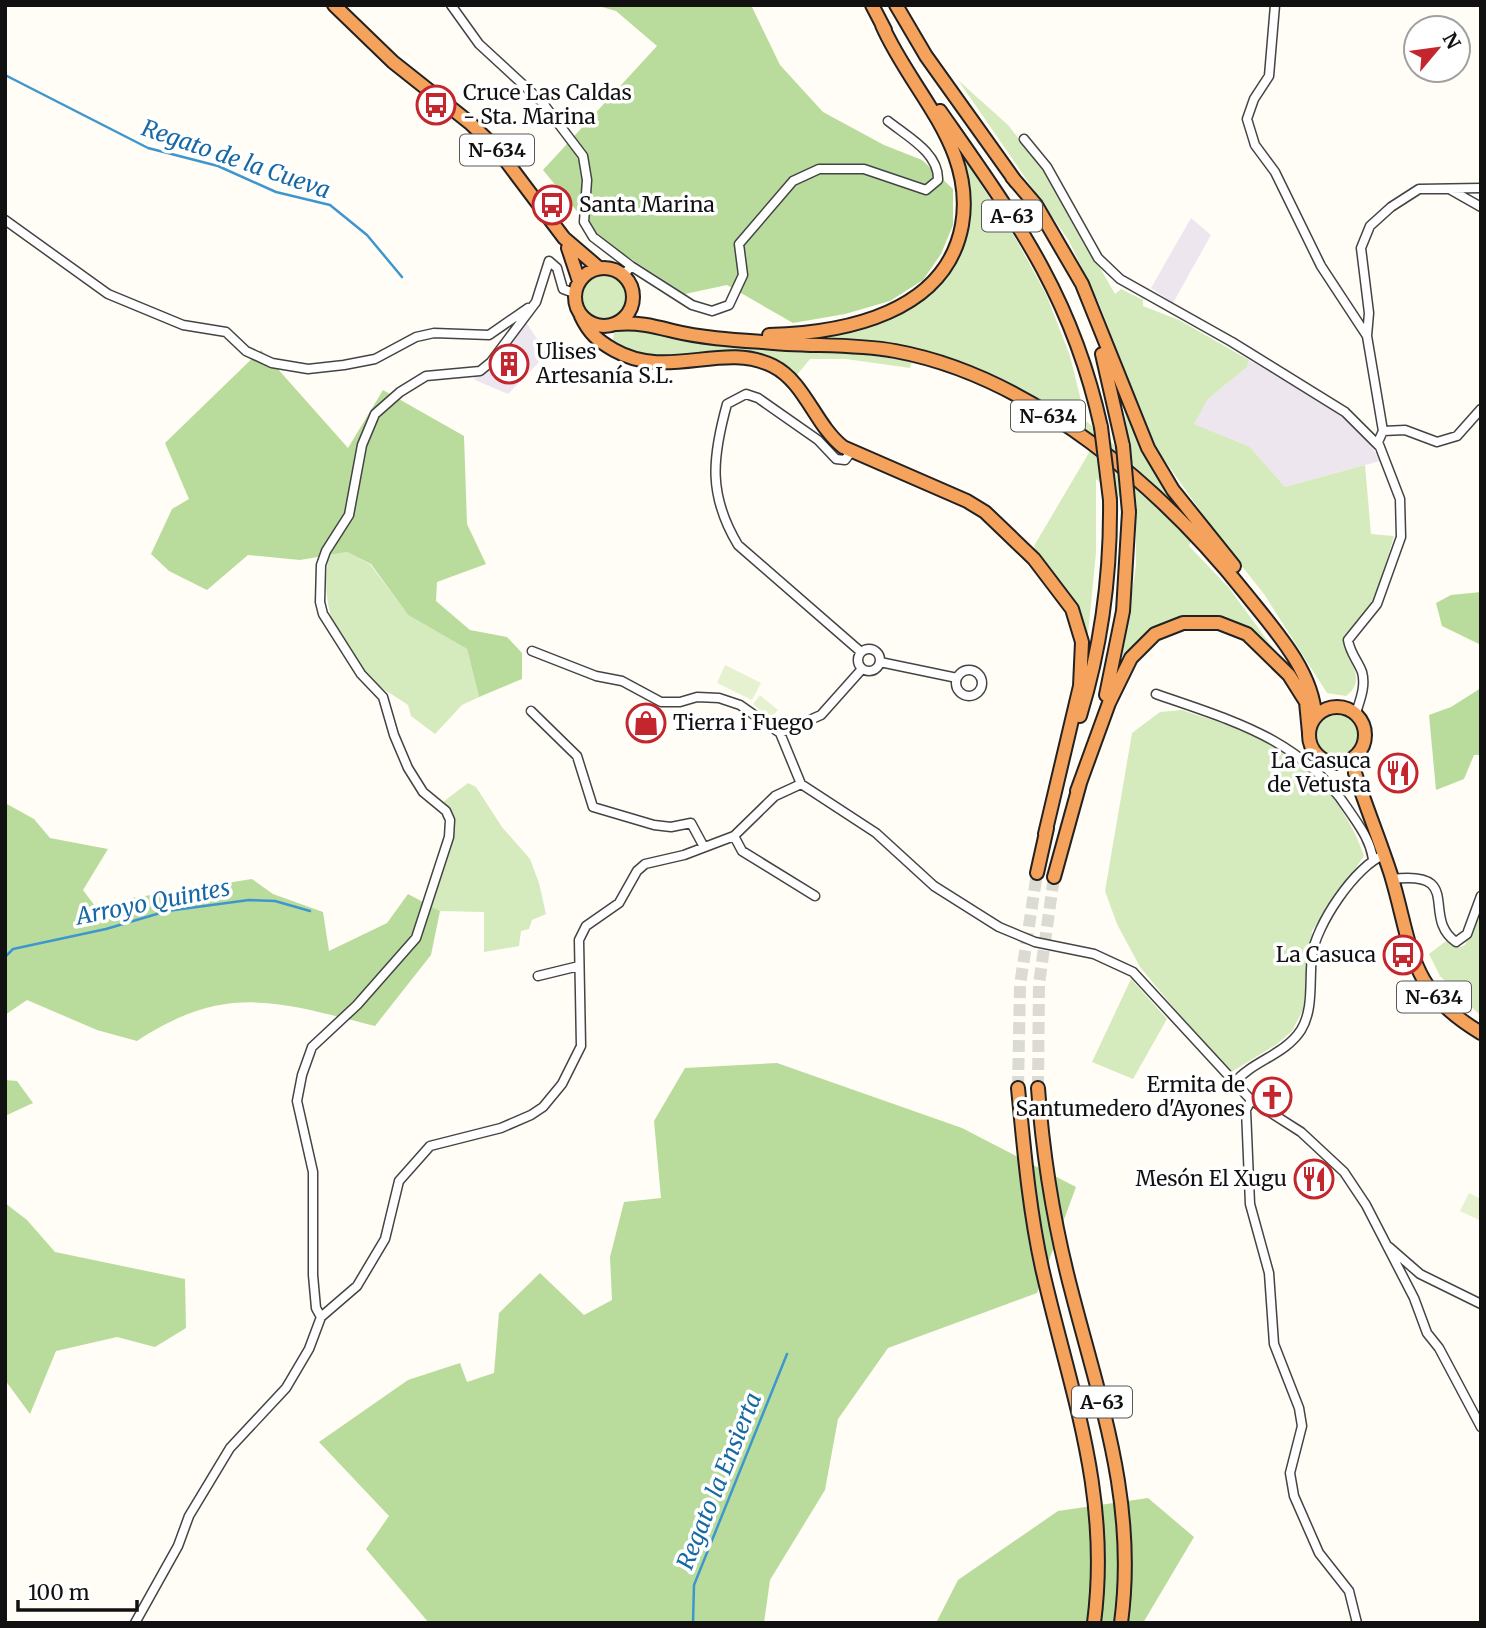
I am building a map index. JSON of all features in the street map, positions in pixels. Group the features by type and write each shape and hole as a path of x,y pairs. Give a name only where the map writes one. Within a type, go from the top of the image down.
{"highway":[{"name":"N-634","path":"334,5 393,62 470,123 497,149 564,238 599,268 628,270"},
{"name":"A-63","path":"872,5 882,25 1040,260 1076,334 1101,428 1110,500 1109,579 1098,651 1045,834 1037,873"},
{"name":"A-63","path":"896,5 926,56 1012,177 1060,253 1091,320 1112,389 1123,446 1129,512 1128,573 1117,648 1054,877"},
{"path":"730,338 823,330 894,311 930,286 951,257 963,218 962,178 948,138 895,56 882,25"},
{"path":"1012,177 1036,205 1082,284 1147,448 1173,490 1269,613 1284,646"},
{"name":"N-634","path":"564,238 581,316 599,327 638,322 730,338 894,351 960,370 1015,397 1094,446 1150,491 1221,564 1284,646 1311,688 1338,706 1356,713 1366,734 1362,749 1354,758 1360,789 1379,857 1392,879 1407,944 1429,991 1448,1011 1481,1033"},
{"path":"576,287 587,272 599,268"},
{"path":"611,348 613,325 625,318 633,300 628,270"},
{"path":"633,300 645,316 662,327"},
{"path":"581,316 598,341 649,363 674,364 733,357 772,365 793,382 835,441 851,453 976,506 1002,526 1034,559 1072,609 1083,642 1080,686 1045,834"},
{"path":"1077,791 1110,703 1131,658 1155,634 1183,623 1219,623 1247,634 1289,675 1306,702 1309,733"},
{"name":"N-634","path":"1311,688 1315,716 1309,733 1315,753 1337,763 1360,789"},
{"path":"1315,716 1328,708 1338,706"},
{"path":"1337,763 1354,758"},
{"name":"A-63","path":"1018,1088 1035,1233 1094,1478 1098,1544 1094,1623"},
{"name":"A-63","path":"1038,1088 1047,1185 1071,1291 1112,1440 1121,1484 1125,1553 1121,1623"}],"street":[{"path":"451,5 480,44 542,102 583,156 587,180 584,222 593,237 628,270 692,305 712,311 729,305 743,275 739,244 793,181 819,169 864,169 926,190 938,180 938,168 933,159 888,121"},
{"path":"1275,5 1269,76 1247,120 1255,145 1275,172 1321,266 1367,335 1383,431 1378,442 1400,499 1401,537 1377,604 1348,640 1349,649 1362,673 1363,689 1356,713"},
{"path":"1024,139 1047,167 1098,258 1119,279 1232,342 1345,412 1380,447"},
{"path":"1367,335 1370,327 1361,248 1370,226 1391,207 1419,189 1481,188"},
{"path":"1451,190 1481,207"},
{"path":"5,220 108,294 183,325 226,332 246,351 272,363 308,369 375,359 416,337 434,333 489,335 537,302"},
{"path":"321,1317 316,1308 313,1275 313,1172 297,1101 302,1075 312,1047 357,1005 416,938 449,836 450,820 446,811 423,792 394,735 383,696 360,674 323,614 320,602 321,565 326,551 349,515 362,444 375,414 400,391 426,376 480,371 491,362 537,302 550,261 557,268 563,289 576,287"},
{"path":"851,453 845,460 836,459 818,440 758,398 746,394 727,404 718,435 714,468 716,498 725,524 738,545 860,652 874,650 880,662"},
{"path":"1383,431 1405,430 1437,442 1457,436 1481,409"},
{"path":"532,651 596,676 622,681 661,702 680,702 697,696 719,698 740,705 780,733 801,784 876,834 934,886 999,927 1035,942 1094,954 1133,972 1251,1100 1301,1132 1344,1172 1366,1205 1414,1298 1427,1333 1439,1348 1481,1427"},
{"path":"860,652 858,663 862,669"},
{"path":"862,669 874,670 880,662"},
{"path":"880,662 957,678"},
{"path":"780,733 821,715 862,669"},
{"path":"1156,694 1281,742 1343,802 1379,857 1362,868 1315,940 1308,1013 1303,1026 1290,1043 1234,1083"},
{"path":"531,711 577,756 593,807 654,825 671,827 691,823 704,847"},
{"path":"135,1623 178,1546 189,1516 230,1448 286,1388 309,1349 321,1317 357,1286 385,1239 399,1181 430,1146 502,1128 531,1115 543,1107 562,1084 581,1046 579,940 586,926 619,903 637,870 646,864 684,855 734,836 775,796 801,784"},
{"path":"734,836 742,851 815,896"},
{"path":"1392,879 1426,878 1436,893 1449,937 1456,942 1467,934 1481,896"},
{"path":"538,976 579,966"},
{"path":"1251,1100 1246,1110 1250,1204 1269,1273 1274,1344 1299,1408 1302,1426 1290,1473 1294,1496 1318,1553 1349,1591 1357,1623"},
{"path":"1384,1243 1420,1274 1481,1304"}],"shaded area":[{"path":"1191,218 1211,235 1173,303 1151,288"},
{"path":"526,322 547,354 508,394 475,380 473,374 477,374"},
{"path":"1249,360 1344,415 1366,437 1380,461 1285,487 1250,447 1193,424 1208,399 1247,367"}],"green space":[{"path":"595,5 751,5 780,65 823,112 884,145 922,160 953,189 953,225 941,254 923,280 890,301 845,314 793,323 727,285 685,294 599,238 543,170 657,46 616,11"},
{"path":"958,80 1008,125 1046,173 1115,294 1121,289 1143,300 1143,306 1179,320 1249,360 1247,367 1208,399 1194,424 1250,447 1285,487 1365,465 1371,534 1394,536 1374,603 1344,636 1356,675 1353,689 1346,696 1327,693 1264,594 1220,539 1156,448 1142,419 1101,308 1069,241"},
{"path":"962,155 1017,241 1046,294 1070,356 1086,421 1131,459 1124,408 1148,458 1202,534 1143,474 1112,449 1061,414 1004,383 947,358 920,350 877,343 804,337 879,320 955,259"},
{"path":"604,273 620,280 627,296 620,312 604,319 588,312 581,296 588,280"},
{"path":"634,327 727,347 843,352 912,361 910,368 846,359 810,359 796,376 775,361 752,354 656,358 633,353 613,341 614,331"},
{"path":"261,350 348,448 383,390 464,436 467,524 486,564 437,582 436,601 470,630 507,637 522,653 522,679 479,697 467,649 408,615 371,564 347,552 300,560 248,555 207,590 169,571 151,554 172,509 189,499 165,443"},
{"path":"1090,451 1148,497 1191,541 1189,546 1229,588 1278,655 1225,619 1194,616 1156,627 1137,641 1122,658 1136,566 1136,510 1096,479 1096,553 1087,644 1079,615 1034,546"},
{"path":"347,552 370,564 408,615 467,649 479,697 462,705 435,734 411,716 408,705 368,677 353,659 337,632 331,618 326,588 329,555"},
{"path":"1481,592 1481,645 1442,626 1436,603 1451,595"},
{"path":"725,665 761,683 752,700 717,683"},
{"path":"1481,688 1481,755 1474,755 1464,779 1436,790 1429,715 1451,707"},
{"path":"760,695 778,710 770,719 753,704"},
{"path":"1182,710 1259,737 1300,762 1339,806 1358,839 1364,856 1312,931 1303,1010 1292,1031 1277,1044 1233,1071 1224,1069 1140,967 1117,924 1105,891 1132,733 1160,712"},
{"path":"1336,711 1352,718 1359,734 1352,750 1336,757 1320,750 1313,734 1320,718"},
{"path":"468,783 476,787 502,827 530,859 539,883 546,914 532,920 529,929 521,931 519,946 484,952 484,912 440,911 431,906 455,825 443,802"},
{"path":"5,803 34,819 50,838 108,849 83,890 98,910 132,898 252,879 273,894 323,912 329,951 387,923 408,894 440,911 431,955 375,1026 310,1010 254,1002 198,1010 169,1022 137,1041 97,1030 27,1000 5,1015"},
{"path":"1481,910 1481,1016 1440,976 1429,954 1446,941 1460,947 1465,945"},
{"path":"1131,979 1167,1019 1133,1079 1092,1062"},
{"path":"777,1063 962,1128 1076,1187 1037,1293 888,1348 838,1419 825,1490 770,1580 764,1623 429,1623 366,1549 389,1516 319,1442 408,1380 460,1363 467,1382 494,1373 499,1313 540,1273 584,1315 612,1300 610,1257 624,1202 661,1198 654,1121 685,1068"},
{"path":"5,1080 17,1081 33,1103 5,1116"},
{"path":"1469,1193 1481,1199 1481,1221 1460,1211"},
{"path":"5,1203 27,1220 55,1252 185,1279 186,1328 155,1347 117,1337 56,1351 30,1414 5,1380"},
{"path":"1148,1498 1194,1537 1143,1623 936,1623 958,1580 1058,1511"}],"waterway":[{"name":"Regato de la Cueva","path":"5,75 148,148 218,166 276,192 330,205 367,235 402,277"},
{"name":"Arroyo Quintes","path":"5,957 13,949 106,929 167,911 249,900 275,901 310,911"},
{"name":"Regato la Ensierta","path":"693,1623 694,1585 787,1354"}],"tunnel":[{"path":"1018,1088 1020,985 1037,873"},
{"path":"1038,1088 1039,984 1054,877"}],"place":[{"name":"Cruce Las Caldas - Sta. Marina","path":"436,105"},
{"name":"Santa Marina","path":"552,205"},
{"name":"Ulises Artesanía S.L.","path":"509,364"},
{"name":"Tierra i Fuego","path":"646,723"},
{"name":"La Casuca de Vetusta","path":"1398,773"},
{"name":"La Casuca","path":"1403,955"},
{"name":"Ermita de Santumedero d'Ayones","path":"1272,1097"},
{"name":"Mesón El Xugu","path":"1314,1179"}]}
